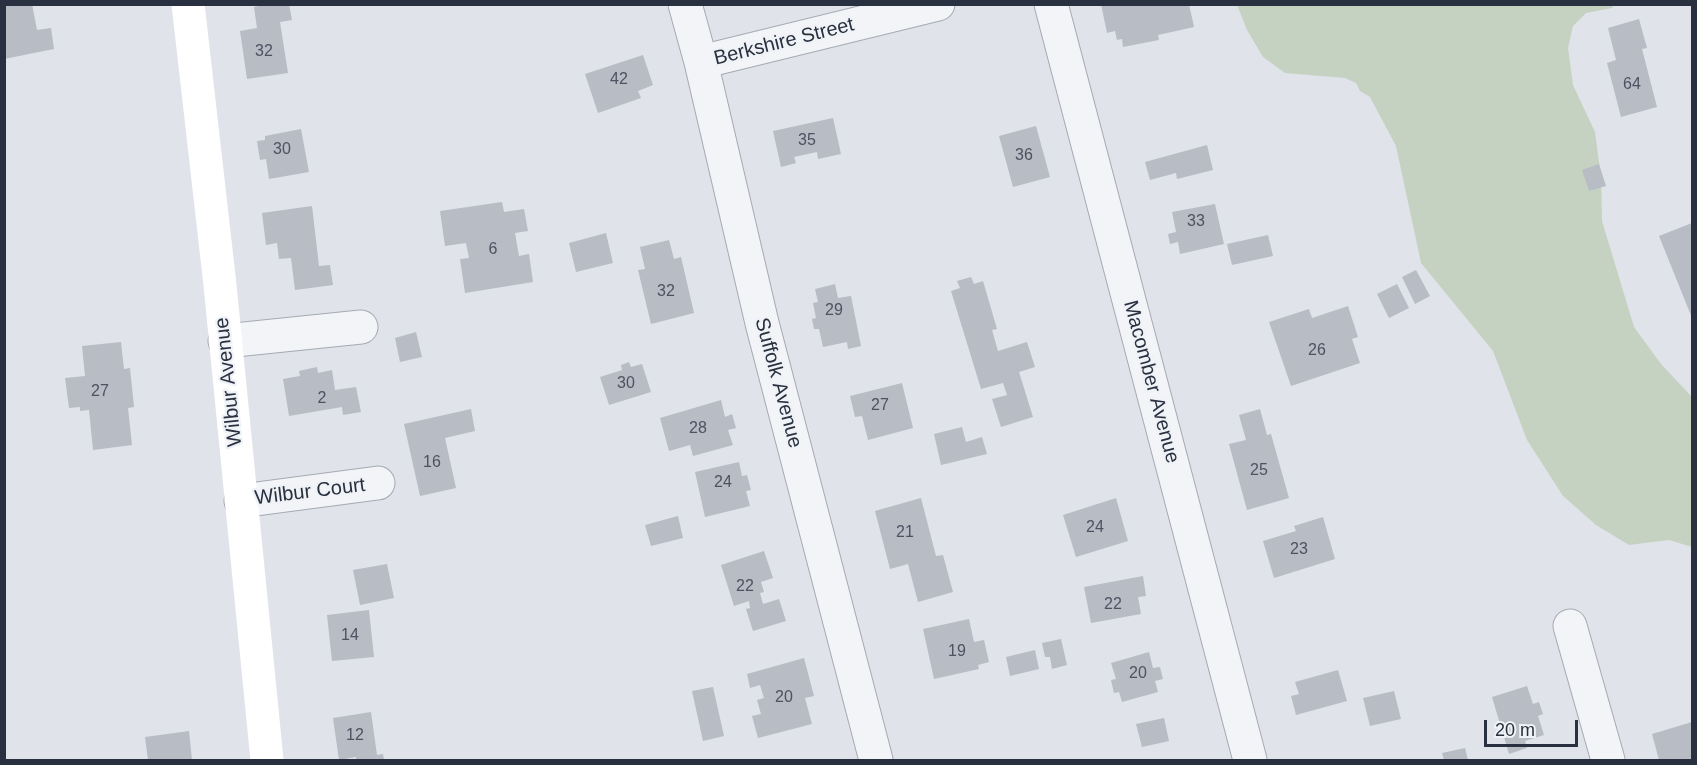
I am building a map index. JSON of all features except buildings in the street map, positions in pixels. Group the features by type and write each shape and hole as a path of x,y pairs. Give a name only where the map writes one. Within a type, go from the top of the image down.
{"street":[{"name":"Wilbur Avenue","path":"188,4 267,760"},
{"name":"Suffolk Avenue","path":"685,4 701,62 762,323 876,760"},
{"name":"Berkshire Street","path":"701,62 938,4"},
{"name":"Macomber Avenue","path":"1051,4 1250,760"},
{"path":"225,341 360,327"},
{"name":"Wilbur Court","path":"241,501 378,483"},
{"path":"1570,626 1608,760"}],"green space":[{"path":"1237,5 1614,5 1612,8 1586,13 1573,26 1568,48 1573,85 1595,132 1601,177 1602,221 1634,327 1661,364 1692,397 1692,547 1669,540 1629,545 1596,525 1563,496 1527,440 1493,351 1421,263 1396,146 1370,97 1360,91 1356,83 1345,78 1285,73 1263,57 1247,30"}]}
